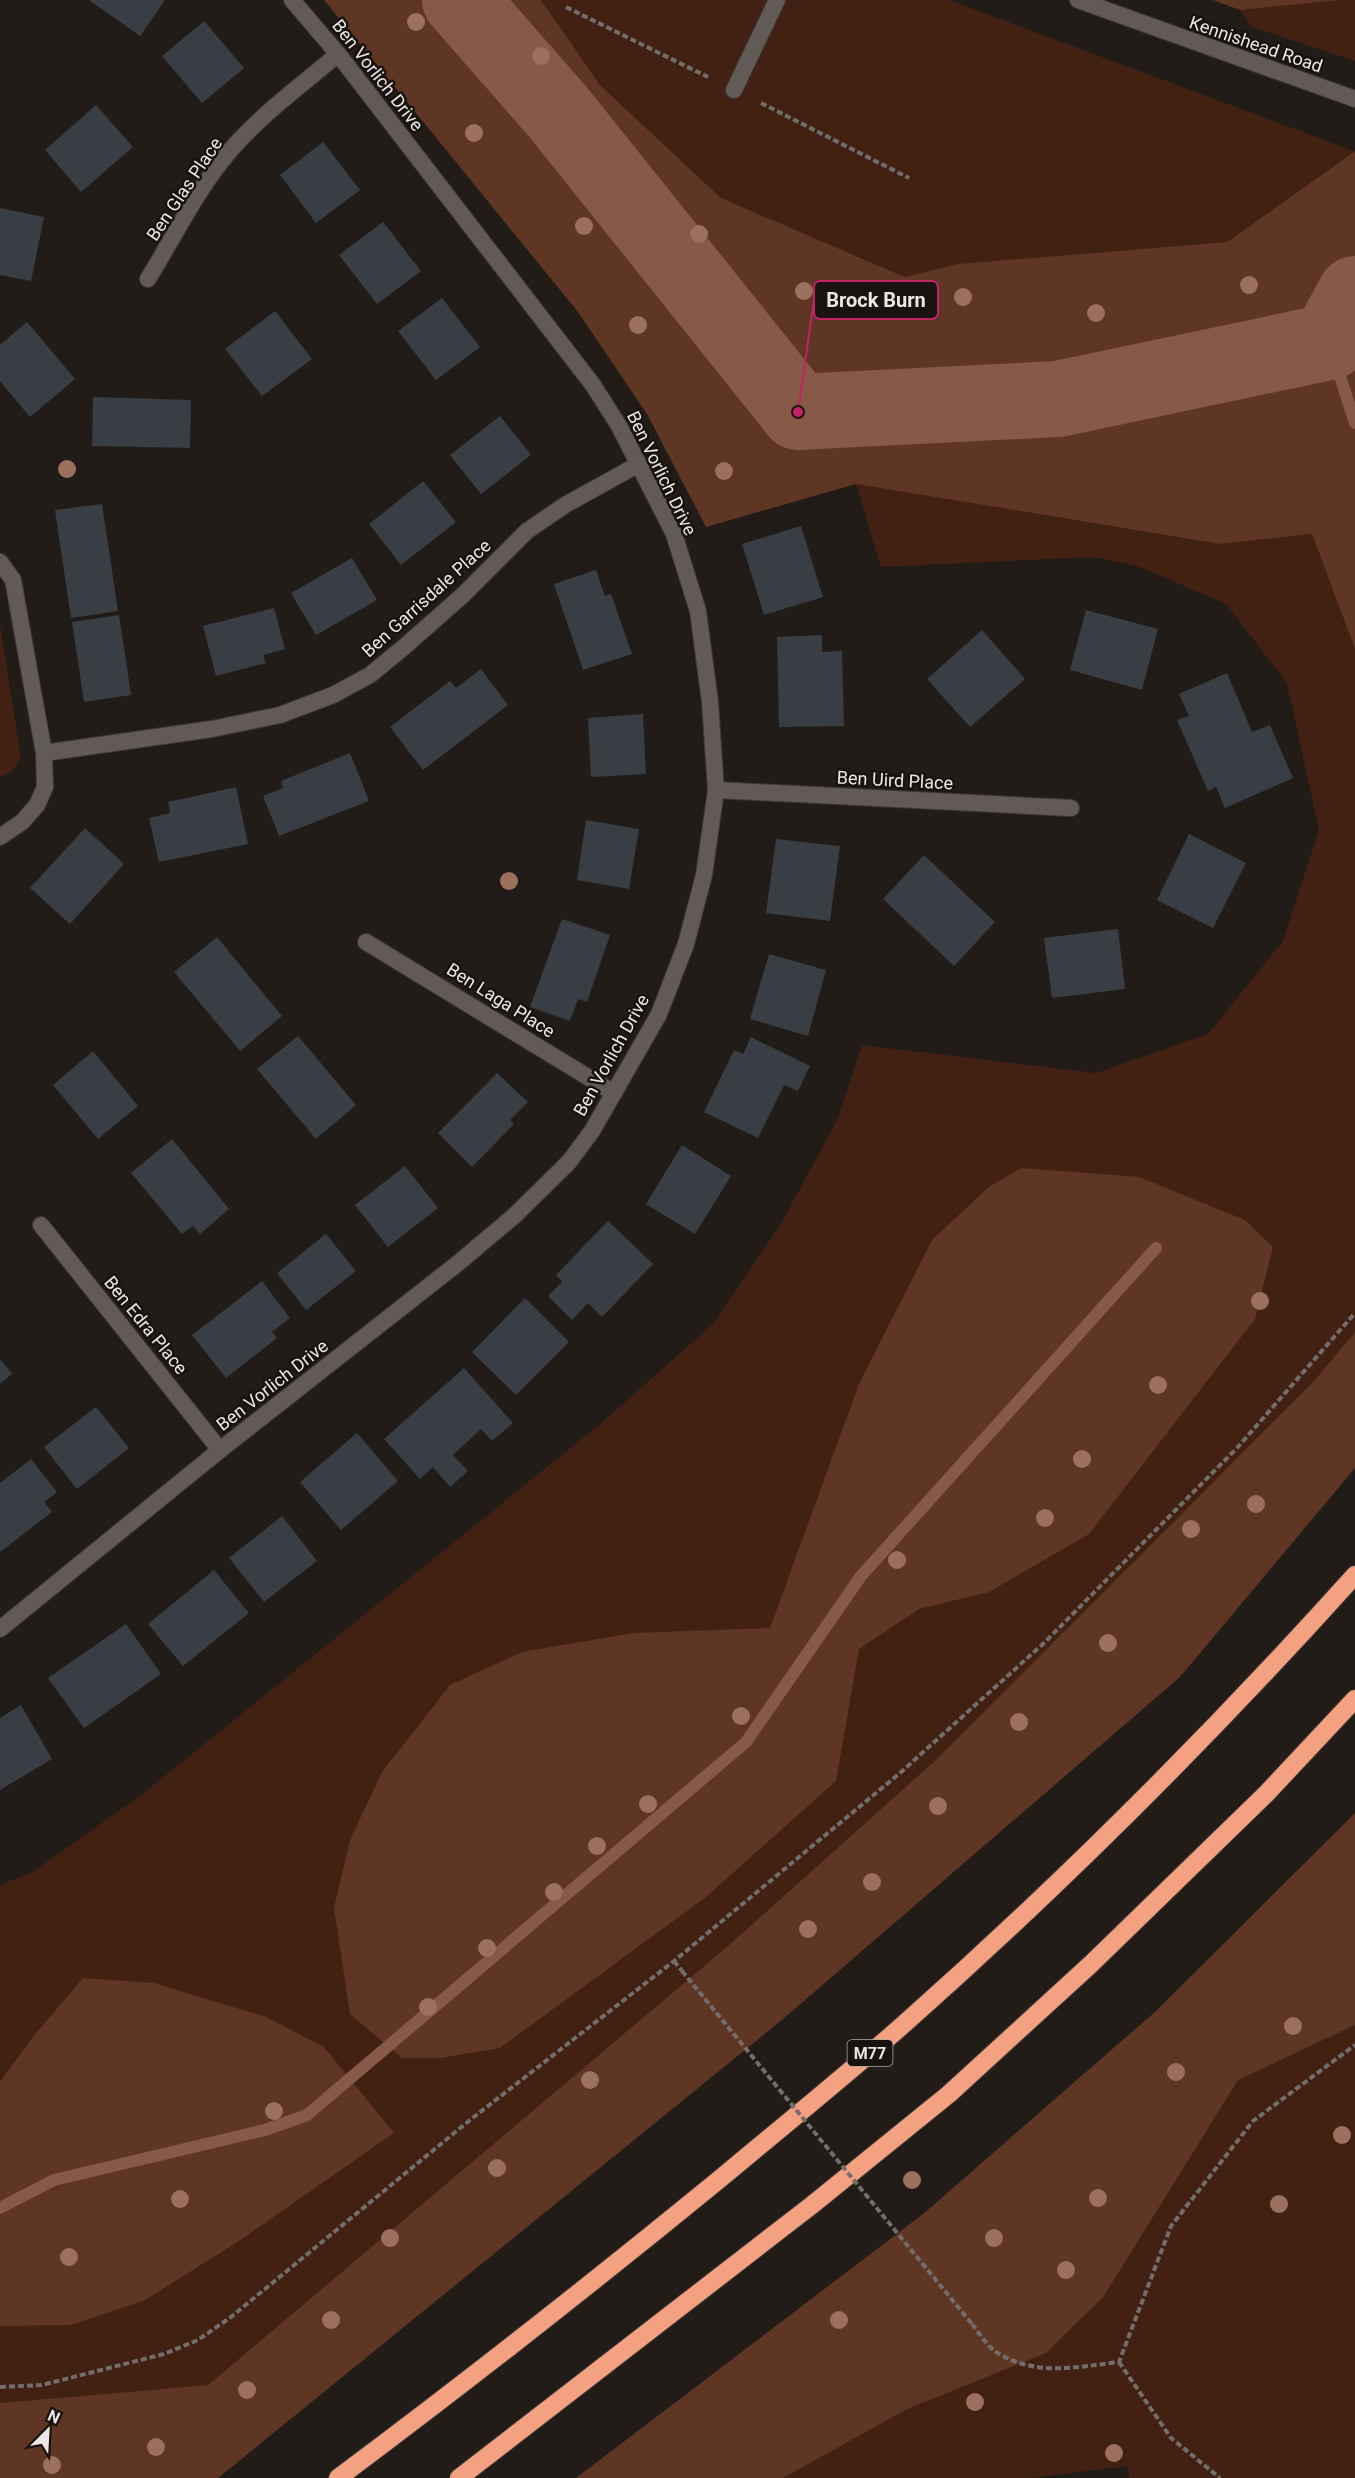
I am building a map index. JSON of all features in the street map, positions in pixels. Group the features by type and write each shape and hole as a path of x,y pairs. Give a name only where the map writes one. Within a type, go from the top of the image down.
{"highway":[{"name":"M77","path":"338,2478 520,2340 649,2237 904,2024 1065,1876 1166,1778 1355,1575"},
{"path":"459,2478 795,2219 949,2094 1100,1956 1266,1794 1355,1699"}],"street":[{"name":"Ben Vorlich Drive","path":"0,1629 220,1449 457,1264 514,1216 569,1162 592,1131 659,1014 686,944 704,876 716,790 710,702 698,611 674,534 619,426 593,385 338,54 292,0"},
{"path":"734,90 777,0"},
{"name":"Kennishead Road","path":"1078,0 1355,99"},
{"name":"Ben Glas Place","path":"148,279 201,192 229,152 267,115 338,54"},
{"name":"Ben Garrisdale Place","path":"44,753 213,729 280,715 333,695 370,675 404,647 463,596 527,531 565,505 639,464"},
{"path":"0,562 13,580 44,753 45,787 37,805 22,822 0,837"},
{"name":"Ben Uird Place","path":"716,790 1071,808"},
{"name":"Ben Laga Place","path":"366,942 614,1093"},
{"name":"Ben Edra Place","path":"40,1225 220,1449"}],"path":[{"path":"0,2387 42,2385 164,2354 198,2340 231,2317 470,2120 674,1960 900,1773 1044,1643 1237,1448 1355,1313"},
{"path":"674,1960 995,2351 1025,2365 1044,2370 1119,2362"},
{"path":"1119,2362 1171,2226 1253,2121 1355,2045"},
{"path":"1119,2362 1171,2438 1220,2478"}],"shaded area":[{"path":"324,0 541,0 600,85 721,198 905,277 958,264 1227,242 1355,151 1355,649 1312,534 1220,544 856,484 706,527 647,414 578,312"},
{"path":"541,0 949,0 1354,151 1227,242 958,264 906,277 721,198 600,85"},
{"path":"1213,0 1342,0 1240,10"},
{"path":"1355,0 1355,61 1252,27 1240,10"},
{"path":"856,484 1220,544 1312,534 1355,649 1355,1332 1313,1382 938,1758 729,1945 208,2385 0,2403 0,1885 34,1871 140,1796 599,1425 713,1324 781,1224 838,1118 862,1045 1096,1073 1208,1034 1283,941 1319,830 1287,683 1226,604 1138,566 1092,557 881,567"},
{"path":"0,625 21,758 11,772 0,777"},
{"path":"1021,1168 1139,1177 1245,1220 1273,1247 1255,1319 1089,1534 989,1592 919,1609 859,1649 836,1781 706,1897 500,2048 440,2058 402,2058 350,2014 334,1908 350,1840 382,1772 450,1685 522,1652 633,1633 770,1628 859,1384 932,1240 989,1187"},
{"path":"1355,1332 1355,1468 1180,1677 783,2019 218,2478 0,2478 0,2403 208,2385 729,1945 938,1758 1313,1382"},
{"path":"1355,1813 1355,2025 1238,2080 1104,2296 1046,2353 907,2409 783,2478 576,2478 923,2214 1156,2011"},
{"path":"83,1978 154,1983 266,2017 324,2047 394,2133 239,2241 145,2300 71,2325 0,2326 0,2082 32,2038"},
{"path":"1355,2024 1355,2478 1129,2478 1128,2466 1031,2478 783,2478 1104,2296 1238,2079"}],"building":[{"path":"89,0 165,0 140,36"},
{"path":"204,21 244,68 202,103 162,56"},
{"path":"96,105 133,147 81,192 45,150"},
{"path":"323,142 360,190 316,223 280,175"},
{"path":"0,208 44,217 31,281 0,275"},
{"path":"383,222 421,271 377,304 339,255"},
{"path":"442,298 480,347 436,380 398,331"},
{"path":"275,311 312,359 262,396 225,349"},
{"path":"27,322 75,379 30,417 0,381 0,345"},
{"path":"93,397 191,400 190,448 92,446"},
{"path":"500,416 531,455 481,494 450,455"},
{"path":"423,481 456,522 401,565 369,524"},
{"path":"102,504 118,611 71,618 55,510"},
{"path":"801,526 823,597 764,615 742,544"},
{"path":"352,558 377,600 316,635 291,593"},
{"path":"596,570 605,596 611,594 632,654 583,670 554,584"},
{"path":"274,608 285,649 263,655 266,663 216,676 203,626"},
{"path":"1086,610 1158,629 1142,690 1070,670"},
{"path":"119,615 131,695 84,702 72,622"},
{"path":"982,630 1025,679 970,727 927,679"},
{"path":"822,635 822,652 842,651 844,726 779,727 777,637"},
{"path":"481,669 508,705 423,770 390,727 450,681 456,688"},
{"path":"1227,673 1252,732 1270,725 1293,778 1225,808 1216,787 1208,791 1177,720 1189,716 1179,694"},
{"path":"643,714 646,774 591,777 588,718"},
{"path":"350,753 369,801 279,836 263,796 283,788 281,781"},
{"path":"236,787 248,844 159,862 149,818 170,813 168,802"},
{"path":"586,820 639,829 629,889 577,880"},
{"path":"85,828 124,864 70,924 30,888"},
{"path":"1189,834 1246,863 1213,928 1157,900"},
{"path":"776,839 840,846 830,921 766,913"},
{"path":"924,855 995,922 954,966 883,899"},
{"path":"562,919 610,935 587,1002 578,999 570,1021 530,1007"},
{"path":"1118,929 1125,989 1052,998 1044,938"},
{"path":"217,937 282,1016 240,1051 174,972"},
{"path":"769,954 826,970 808,1036 750,1019"},
{"path":"298,1036 356,1105 316,1139 257,1069"},
{"path":"751,1037 810,1066 798,1091 784,1085 758,1138 704,1112 734,1050 743,1054"},
{"path":"93,1051 138,1106 98,1139 53,1085"},
{"path":"497,1073 528,1102 510,1120 514,1124 472,1167 438,1133"},
{"path":"172,1139 229,1209 200,1234 193,1226 182,1234 131,1173"},
{"path":"682,1145 731,1176 695,1234 646,1204"},
{"path":"405,1166 438,1208 388,1247 355,1205"},
{"path":"608,1221 653,1264 602,1317 588,1303 572,1320 548,1296 562,1282 556,1275"},
{"path":"326,1234 356,1271 306,1310 277,1273"},
{"path":"262,1281 290,1318 272,1332 277,1338 226,1378 192,1335"},
{"path":"525,1298 569,1342 516,1395 472,1352"},
{"path":"0,1359 12,1374 0,1384"},
{"path":"464,1368 513,1423 492,1441 481,1429 453,1455 468,1471 450,1487 433,1467 420,1479 384,1439"},
{"path":"96,1407 129,1448 77,1489 44,1447"},
{"path":"357,1433 398,1481 341,1530 300,1482"},
{"path":"31,1459 57,1492 44,1502 52,1512 0,1552 0,1483"},
{"path":"282,1516 317,1561 264,1602 229,1558"},
{"path":"214,1570 249,1613 183,1666 148,1624"},
{"path":"126,1624 161,1674 84,1728 48,1678"},
{"path":"21,1705 52,1759 0,1790 0,1718"}],"waterway":[{"path":"460,0 558,112 798,412 1058,399 1329,342 1355,294"},
{"path":"1329,342 1355,423"},
{"path":"0,2208 54,2180 265,2130 307,2115 746,1742 861,1576 1156,1248"}],"place":[{"name":"Brock Burn","path":"798,412"}]}
